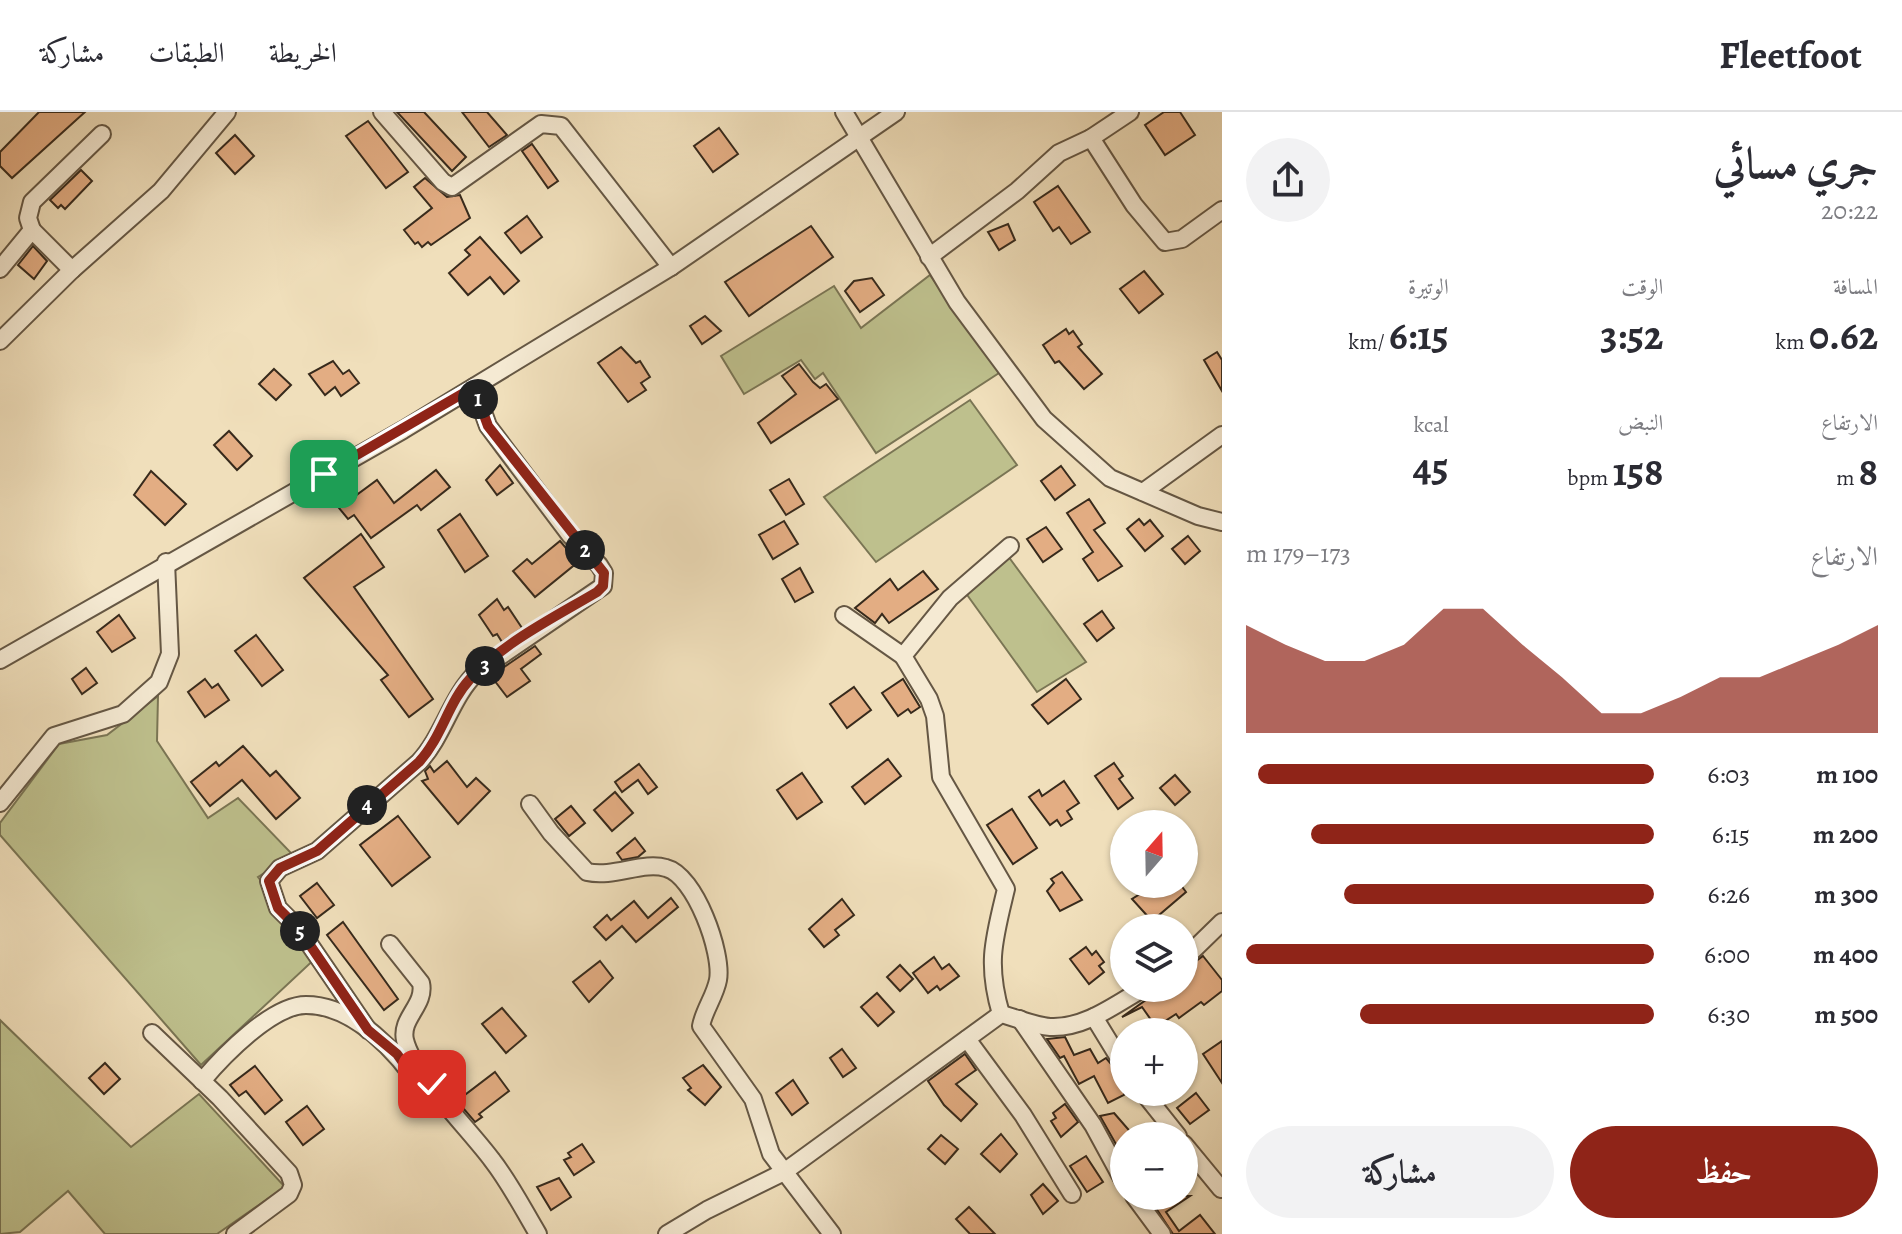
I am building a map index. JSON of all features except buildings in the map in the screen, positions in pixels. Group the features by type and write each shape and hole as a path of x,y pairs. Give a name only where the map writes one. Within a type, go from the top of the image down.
{"street":[{"path":"0,341 72,270 161,191 227,112"},
{"path":"382,112 443,182 452,187 541,124 561,126 671,267"},
{"path":"844,112 957,302 1044,419 1110,478 1198,516 1222,522"},
{"path":"0,660 474,387 671,267 896,112"},
{"path":"929,257 1017,191 1059,153 1091,138 1130,112"},
{"path":"72,270 32,230 28,218 32,202 102,134"},
{"path":"1091,138 1134,205 1165,242 1182,239 1222,210"},
{"path":"0,269 32,230"},
{"path":"368,1030 299,929 278,908 269,881 280,868 317,851 433,748 464,686 477,672 603,586 604,573 599,565 570,535 488,426 474,387"},
{"path":"1143,492 1222,435"},
{"path":"903,656 950,598 1010,546"},
{"path":"0,803 58,733 123,714 159,682 170,654 166,562"},
{"path":"844,615 903,656 929,699 935,716 941,777 1006,889 992,944 993,985 1001,1014"},
{"path":"530,804 551,833 587,872 619,873 666,867 679,874 695,895 706,919 719,978 701,1026 753,1099 766,1143 784,1172 832,1234"},
{"path":"1198,945 1222,922"},
{"path":"390,944 421,983 421,997 405,1024 406,1044 432,1084 495,1163 538,1234"},
{"path":"1001,1014 1049,1027 1094,1017 1120,1002"},
{"path":"202,1081 227,1051 267,1020 305,1005 337,1013 368,1030 397,1054 423,1091 432,1084"},
{"path":"667,1234 707,1210 784,1172 1001,1014"},
{"path":"1094,1017 1110,1043"},
{"path":"1020,1019 1093,1125 1110,1156"},
{"path":"152,1033 282,1163 293,1185 280,1202 235,1234"},
{"path":"967,1039 1023,1115 1072,1194"},
{"path":"1154,1106 1167,1122"},
{"path":"1198,1161 1221,1189"},
{"path":"1144,1210 1162,1234"}],"green space":[{"path":"930,275 999,373 876,453 823,373 815,379 801,360 744,394 721,356 834,286 861,328"},
{"path":"970,400 1017,465 876,562 824,497"},
{"path":"1008,556 1086,662 1037,692 965,592"},
{"path":"158,696 157,741 208,818 238,798 293,855 258,877 319,955 201,1065 0,835 0,823 59,744 107,735"},
{"path":"0,1020 131,1147 199,1094 285,1187 217,1234 105,1234 68,1191 20,1232 0,1234"}],"route":[{"path":"324,474 474,387 488,426 570,535 604,573 603,586 597,592 541,625 470,679 433,748 419,762 353,816 317,851 280,868 269,881 278,908 299,929 368,1030 397,1054 423,1091 432,1084"}]}
